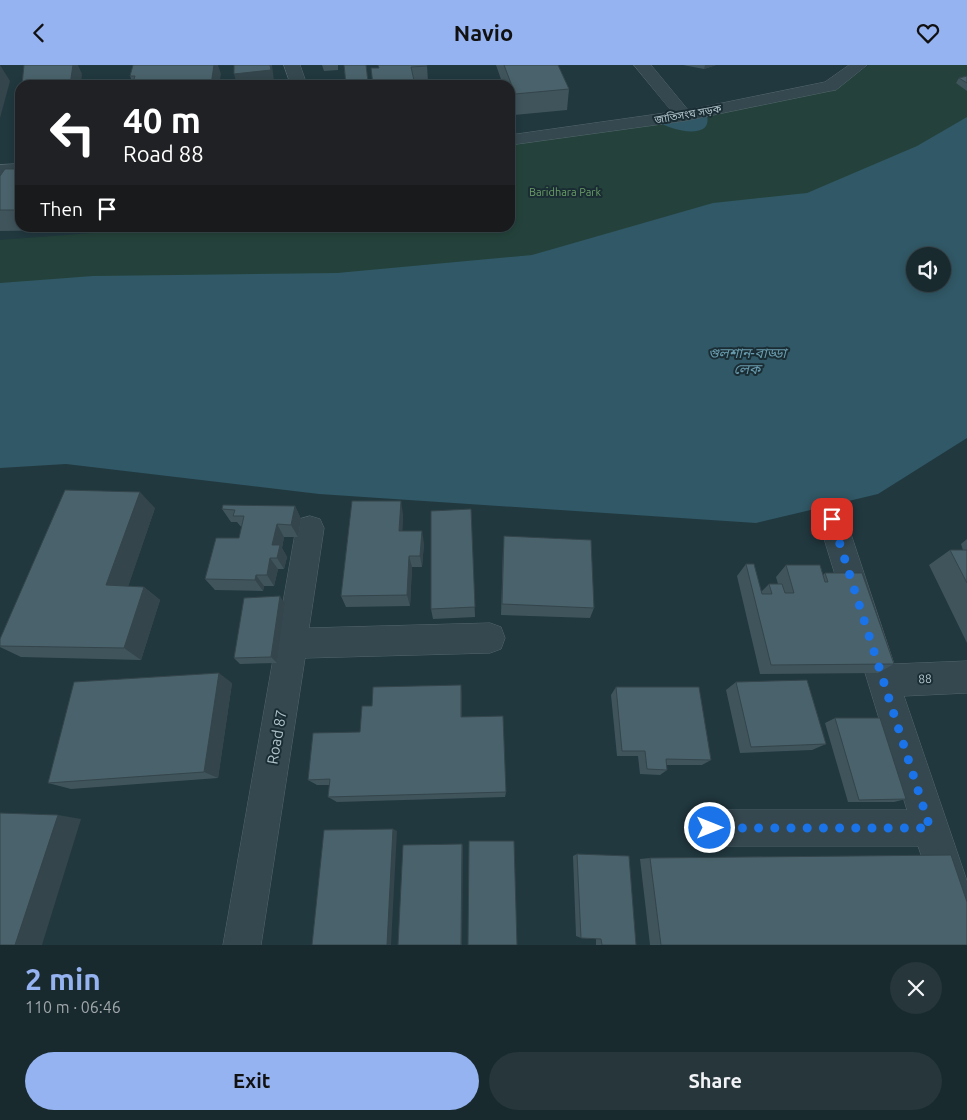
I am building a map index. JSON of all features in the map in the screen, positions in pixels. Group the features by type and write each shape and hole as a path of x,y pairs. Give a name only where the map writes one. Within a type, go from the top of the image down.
{"street":[{"path":"292,65 297,80"},
{"path":"642,65 684,116"},
{"name":"জাতিসংঘ সড়ক","path":"515,139 684,116 830,86 859,65"},
{"path":"0,171 15,170"},
{"path":"832,519 882,681 967,934"},
{"name":"Road 87","path":"242,945 310,528"},
{"path":"292,643 490,639"},
{"name":"88","path":"882,681 967,677"},
{"path":"710,828 930,828"}],"green space":[{"name":"Baridhara Park","path":"869,65 967,65 967,122 923,148 807,193 538,257 343,275 0,285 0,240 105,232 515,232 515,142 835,89"}],"water":[{"path":"707,116 707,124 703,129 697,131 680,130 659,122"},
{"name":"গুলশান-বাড্ডা লেক","path":"967,117 967,438 878,494 756,523 319,494 66,464 0,468 0,283 93,276 337,273 532,255 713,203 807,193 917,146"}],"building":[{"path":"24,65 73,65 71,80 22,80"},
{"path":"133,65 214,65 212,80 134,80 135,76 130,76"},
{"path":"234,65 270,65 271,70 234,74"},
{"path":"344,65 366,65 368,80 346,80"},
{"path":"378,65 427,65 411,67 414,80 372,80 371,68 379,68"},
{"path":"504,65 558,65 569,89 515,94 515,80 510,80"},
{"path":"967,76 967,83 959,78"},
{"path":"5,169 15,169 15,210 0,210 0,176"},
{"path":"65,490 140,492 106,585 144,587 124,648 0,646 0,639"},
{"path":"352,501 401,501 399,531 422,531 420,556 409,556 407,595 341,596"},
{"path":"223,505 295,506 291,525 277,524 272,545 280,545 277,558 270,558 267,575 256,575 255,580 205,579 216,538 239,538 244,516 233,516 235,510 222,509"},
{"path":"471,509 475,607 431,609 431,511"},
{"path":"504,536 591,540 594,608 502,604"},
{"path":"950,550 967,550 967,583"},
{"path":"746,564 754,564 762,594 772,594 769,584 782,584 785,593 794,593 786,565 820,565 825,582 828,582 825,573 862,573 894,664 771,665"},
{"path":"280,596 271,657 234,658 244,598"},
{"path":"219,673 204,772 48,783 74,682"},
{"path":"807,680 826,744 751,747 736,682"},
{"path":"461,685 461,717 503,716 506,792 328,797 330,779 308,780 313,733 360,732 362,706 372,706 373,687"},
{"path":"616,687 699,687 711,760 666,759 667,770 647,769 645,751 622,751"},
{"path":"835,718 880,718 906,799 859,800"},
{"path":"0,813 58,815 15,945 0,945"},
{"path":"393,829 387,945 312,945 324,830"},
{"path":"469,841 514,841 517,945 468,945"},
{"path":"462,844 461,945 398,945 403,845"},
{"path":"577,854 629,856 636,945 602,945 601,939 581,938"},
{"path":"951,855 967,902 967,945 661,945 650,858"}],"route":[{"path":"710,828 930,828 832,519"}]}
